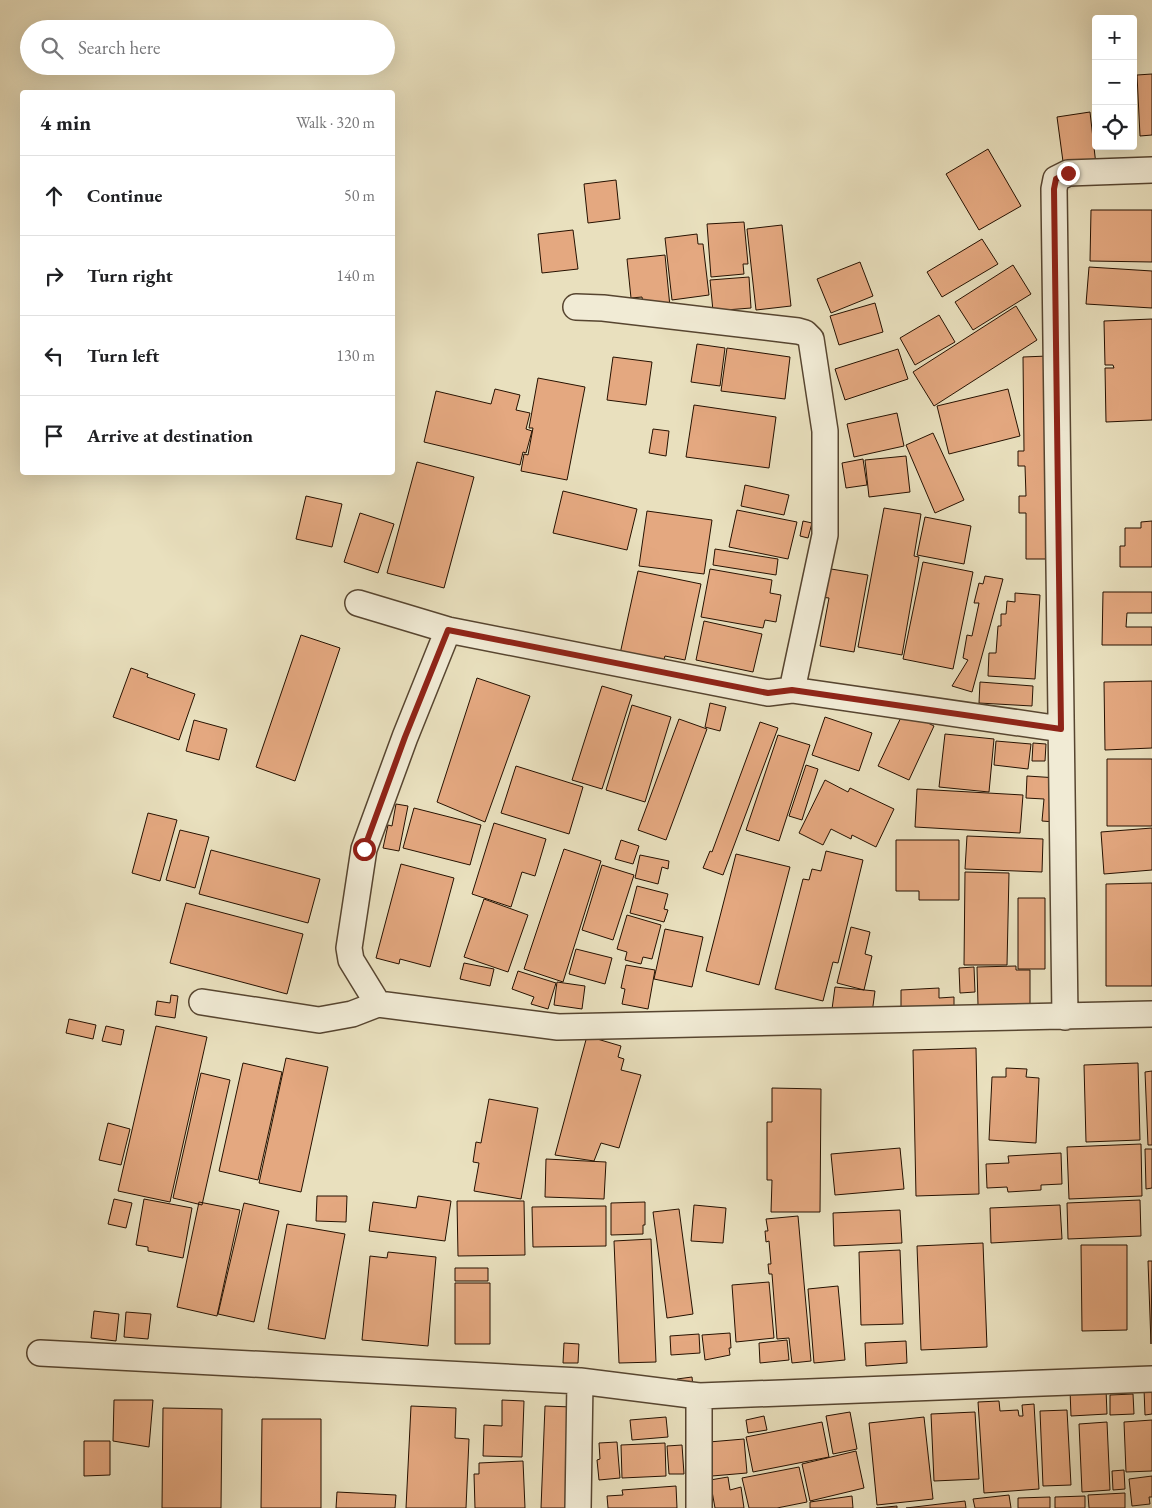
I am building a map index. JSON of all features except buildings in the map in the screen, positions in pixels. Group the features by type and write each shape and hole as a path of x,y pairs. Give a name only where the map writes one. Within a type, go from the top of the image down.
{"street":[{"path":"1066,1017 1054,189 1056,179 1068,173 1152,170"},
{"path":"576,307 603,308 798,331 805,333 811,339 825,431 825,535 792,690"},
{"path":"358,603 448,630 768,693 792,690 1061,729"},
{"path":"378,1004 351,960 349,948 364,849 405,737 448,630"},
{"path":"202,1002 319,1020 352,1014 378,1004 558,1027 1152,1014"},
{"path":"40,1353 580,1381 699,1396 1152,1379"},
{"path":"578,1508 580,1381"},
{"path":"699,1396 699,1508"}],"route":[{"path":"364,849 405,737 448,630 768,693 792,690 1061,729 1054,189 1056,179 1068,173"}]}
